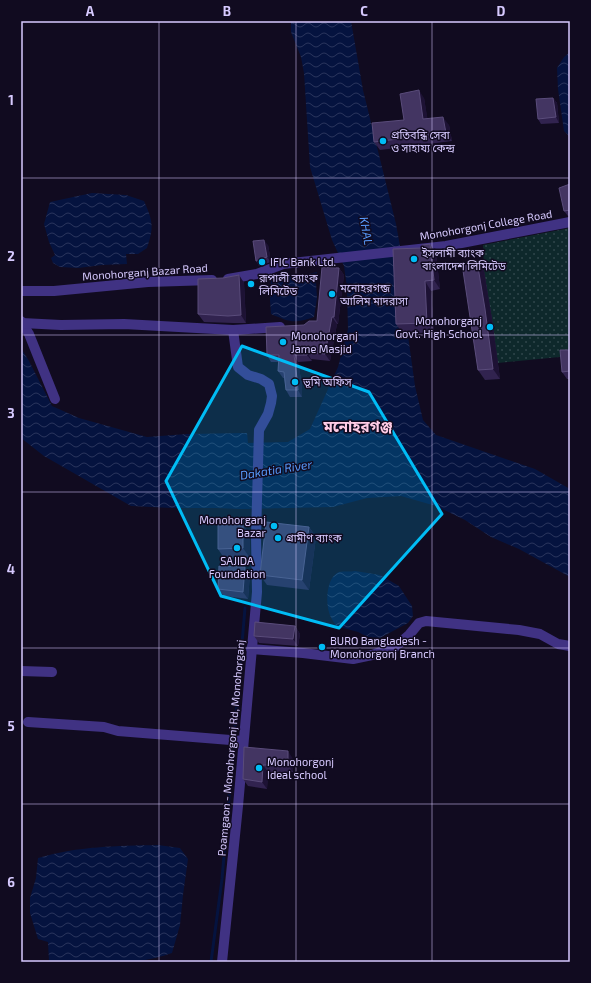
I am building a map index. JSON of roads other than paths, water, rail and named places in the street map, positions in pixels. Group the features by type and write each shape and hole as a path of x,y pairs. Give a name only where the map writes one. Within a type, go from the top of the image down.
{"street":[{"name":"Monohorgonj College Road","path":"316,261 446,246 570,222"},
{"name":"Monohorganj Bazar Road","path":"21,291 54,291 148,282 228,279 257,274 283,264 316,261"},
{"path":"22,322 61,325 124,324 233,330 286,327"},
{"path":"22,322 32,341 55,399"},
{"name":"Poamgaon - Monohorgonj Rd, Monohorganj","path":"222,962 238,806 240,740 257,592 256,536 259,430 272,403 272,396 268,384 261,379 248,376 238,367 233,330"},
{"path":"251,649 353,659 372,655 395,647 409,635 419,623 426,621 519,630 540,634 558,644 570,646"},
{"path":"21,671 52,672"},
{"path":"28,722 104,727 118,731 240,740"}],"water":[{"path":"291,21 351,21 363,90 396,224 402,257 405,314 415,386 423,420 436,435 535,469 570,489 570,577 519,549 491,537 465,520 436,506 401,496 367,498 333,507 241,509 131,506 44,456 21,438 21,348 52,406 79,418 147,437 187,434 247,433 248,443 288,442 310,429 338,367 348,329 347,288 344,266 332,240 310,167 304,73 301,57 291,32"},
{"path":"570,52 570,137 564,131 558,89 557,68 564,57"},
{"path":"92,193 126,195 144,201 152,224 151,235 147,248 138,254 126,254 127,264 78,268 60,267 53,263 51,258 55,255 49,242 44,224 50,202"},
{"path":"317,272 317,298 314,317 301,321 292,321 271,314 271,278 275,276 296,277"},
{"path":"355,571 380,575 399,586 412,606 413,616 408,623 380,638 368,637 358,632 336,626 330,616 328,607 327,596 329,584 339,572"},
{"path":"158,845 180,848 188,859 180,925 172,953 127,962 50,962 48,942 38,939 30,913 30,898 36,878 38,858 83,849 112,846"}],"waterway":[{"path":"211,962 222,879 245,608"}],"place":[{"name":"প্রতিবন্ধি সেবা ও সাহায্য কেন্দ্র","path":"383,141"},
{"name":"ইসলামী ব্যাংক বাংলাদেশ লিমিটেড","path":"414,259"},
{"name":"IFIC Bank Ltd.","path":"262,262"},
{"name":"রূপালী ব্যাংক লিমিটেড","path":"251,284"},
{"name":"মনোহরগন্জ আলিম মাদরাসা","path":"332,294"},
{"name":"Monohorganj Govt. High School","path":"490,327"},
{"name":"Monohorganj Jame Masjid","path":"283,342"},
{"name":"ভূমি অফিস","path":"295,382"},
{"name":"Monohorganj Bazar","path":"274,526"},
{"name":"গ্রামীণ ব্যাংক","path":"278,538"},
{"name":"SAJIDA Foundation","path":"237,548"},
{"name":"BURO Bangladesh - Monohorgonj Branch","path":"322,647"},
{"name":"Monohorgonj Ideal school","path":"259,768"}],"district":[{"name":"মনোহরগঞ্জ","path":"358,427"}],"water label":[{"name":"KHAL","path":"366,231"},
{"name":"Dakatia River","path":"276,470"}]}
